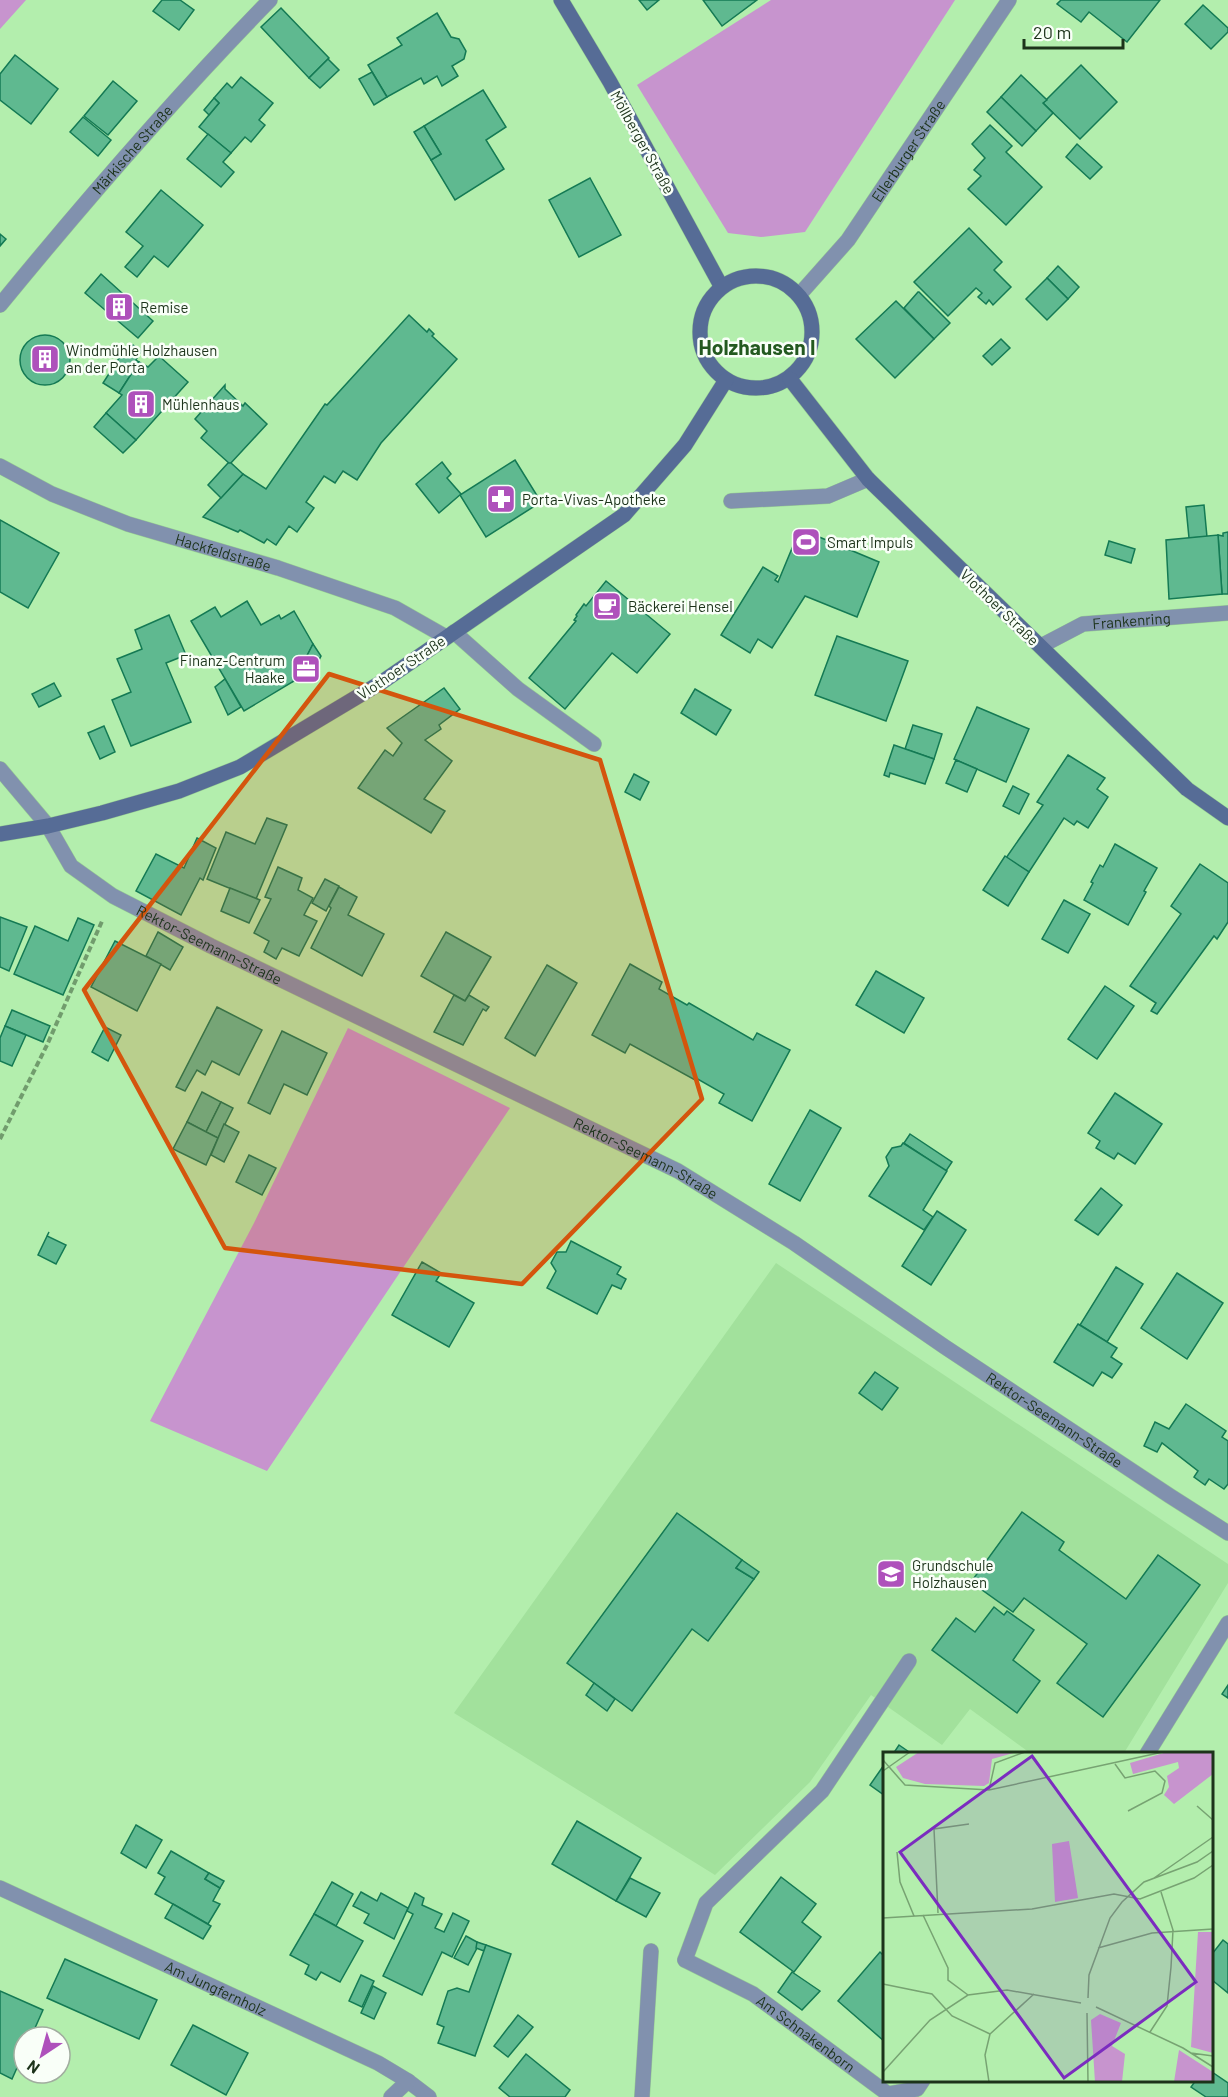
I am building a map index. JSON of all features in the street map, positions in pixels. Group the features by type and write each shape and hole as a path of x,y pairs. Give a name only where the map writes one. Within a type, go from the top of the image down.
{"street":[{"name":"Märkische Straße","path":"0,305 87,199 270,0"},
{"name":"Möllberger Straße","path":"561,0 610,82 721,286"},
{"name":"Ellerburger Straße","path":"800,294 848,240 1009,0"},
{"path":"747,275 777,278 800,294 812,316 812,349 790,379 766,388 744,388 726,380 710,366 699,335 706,303 721,286 747,275"},
{"name":"Vlothoer Straße","path":"790,379 868,479 1187,789 1228,818"},
{"name":"Vlothoer Straße","path":"0,834 48,826 102,813 179,790 240,767 382,682 624,515 685,446 726,380"},
{"name":"Hackfeldstraße","path":"0,466 52,494 128,524 278,568 395,608 450,634 518,689 594,744"},
{"path":"731,501 828,496 868,479"},
{"name":"Frankenring","path":"1041,646 1083,624 1228,613"},
{"name":"Rektor-Seemann-Straße","path":"0,769 48,826 70,866 113,896 211,946 678,1171 794,1243 945,1347 1228,1533"},
{"path":"1148,1752 1228,1623"},
{"name":"Am Schnakenborn","path":"909,1661 822,1791 706,1903 685,1960 753,1994 888,2094 917,2089 922,2082"},
{"name":"Am Jungfernholz","path":"0,1888 378,2063 429,2097"},
{"path":"642,2097 651,1951"},
{"path":"391,2097 408,2081"}],"path":[{"path":"0,1139 47,1045 113,896"}],"highlighted area":[{"path":"329,674 600,760 702,1099 522,1284 225,1248 84,990"}],"shaded area":[{"path":"0,0 26,0 0,29"},
{"path":"771,0 955,0 805,232 761,237 728,233 637,85"},
{"path":"348,1028 510,1108 267,1471 150,1421 254,1223"},
{"name":"Grundschule Holzhausen","path":"776,1263 1228,1564 1228,1583 1125,1752 1029,1752 970,1709 942,1745 871,1695 810,1782 715,1875 454,1713"}],"building":[{"path":"162,0 180,0 194,10 179,30 153,11"},
{"path":"639,0 659,0 647,10"},
{"path":"703,0 757,0 722,26"},
{"path":"1061,0 1160,0 1127,42 1089,12 1081,22 1057,4"},
{"path":"1203,5 1228,28 1228,32 1211,49 1185,24"},
{"path":"281,8 329,58 309,78 261,27"},
{"path":"437,13 451,37 459,39 466,51 464,59 452,66 458,76 442,86 437,76 424,84 421,78 387,97 368,65 402,45 397,38"},
{"path":"15,55 58,89 31,124 0,100 0,74"},
{"path":"328,59 339,70 320,88 309,78"},
{"path":"1081,65 1117,102 1080,139 1043,103"},
{"path":"372,72 387,97 374,105 359,79"},
{"path":"1021,75 1047,100 1043,103 1053,113 1036,131 1001,97"},
{"path":"241,77 273,103 259,120 265,125 251,142 245,137 231,153 199,127 219,103 214,98 227,83 232,88"},
{"path":"113,81 137,101 108,135 84,116"},
{"path":"483,90 506,127 486,140 504,169 455,200 431,160 441,154 424,126"},
{"path":"1001,97 1036,131 1022,146 987,112"},
{"path":"214,98 219,103 209,115 204,110"},
{"path":"83,117 111,140 98,156 70,132"},
{"path":"990,125 1012,146 1006,152 1042,187 1006,225 968,189 981,176 974,170 985,158 972,144"},
{"path":"424,126 441,154 431,160 414,132"},
{"path":"208,134 231,153 223,162 234,172 221,187 187,159"},
{"path":"1077,144 1102,167 1090,179 1066,157"},
{"path":"590,178 621,235 579,257 549,200"},
{"path":"161,190 203,225 168,267 154,256 137,277 125,267 143,246 126,232"},
{"path":"969,228 1002,262 994,270 1011,287 993,305 989,300 986,304 978,297 982,293 976,288 948,316 914,282"},
{"path":"0,234 6,239 0,246"},
{"path":"1058,266 1079,287 1068,299 1047,278"},
{"name":"Remise","path":"101,274 153,321 138,338 85,293"},
{"path":"1047,278 1068,299 1047,320 1026,299"},
{"path":"918,292 950,323 934,339 904,308"},
{"path":"896,301 934,339 895,378 856,339"},
{"path":"409,315 427,332 429,329 434,334 432,336 457,359 381,443 357,480 343,471 335,483 324,476 306,502 314,508 297,532 289,526 276,545 267,539 264,543 240,530 238,532 203,517 243,474 266,489 325,404 327,405"},
{"name":"Windmühle Holzhausen an der Porta","path":"40,335 50,335 63,342 70,355 70,365 63,378 50,385 40,385 31,381 24,374 20,365 20,355 24,346 31,339"},
{"path":"1001,339 1010,348 992,365 983,356"},
{"path":"133,345 141,351 136,360 139,362 119,393 103,383 123,352 127,354"},
{"name":"Mühlenhaus","path":"159,356 188,382 136,440 106,413 122,395 119,393 139,362 148,367"},
{"path":"225,385 225,389 243,406 245,403 267,424 230,464 201,438 207,431 195,419"},
{"path":"106,413 136,440 123,453 94,427"},
{"name":"Porta-Vivas-Apotheke","path":"515,460 541,502 486,537 460,495"},
{"path":"442,462 451,474 447,478 461,494 439,513 416,484"},
{"path":"228,463 243,474 221,498 208,485"},
{"path":"1204,505 1207,537 1189,538 1186,507"},
{"path":"0,520 59,553 28,608 0,592"},
{"path":"800,529 879,562 857,617 805,596 772,648 758,639 750,653 721,635 763,567 778,576 775,580 778,582"},
{"path":"1228,532 1228,594 1222,594 1218,535 1223,536 1223,533"},
{"path":"1218,535 1222,594 1169,599 1166,540"},
{"path":"1109,541 1135,549 1131,563 1105,555"},
{"path":"606,581 670,634 637,673 612,653 565,709 529,678 576,621 574,620 576,615 584,604 586,606"},
{"path":"247,601 261,625 279,615 281,619 294,611 313,644 294,681 244,711 191,621 215,607 221,617"},
{"path":"169,615 186,655 166,663 191,722 131,746 112,700 131,692 117,659 142,649 135,630"},
{"path":"837,636 908,661 886,721 815,695"},
{"path":"313,644 321,656 314,670 294,681"},
{"path":"225,679 241,707 228,715 215,687"},
{"path":"54,683 61,696 39,707 32,694"},
{"path":"444,688 460,709 439,725 441,729 425,740 452,761 424,799 445,811 431,833 358,788 385,750 393,756 402,743 387,728"},
{"path":"695,689 731,710 716,735 681,713"},
{"path":"977,707 1029,729 1006,782 954,759"},
{"path":"913,725 942,734 934,759 905,749"},
{"path":"104,726 115,752 100,759 88,733"},
{"path":"894,745 934,759 925,784 890,773 889,777 884,775"},
{"path":"1068,755 1105,778 1097,789 1108,797 1088,828 1077,821 1074,825 1064,818 1029,872 1006,858 1043,805 1037,802"},
{"path":"956,760 977,769 967,792 946,783"},
{"path":"634,774 649,782 640,800 625,792"},
{"path":"1013,786 1029,794 1019,814 1003,806"},
{"path":"267,818 287,825 256,899 207,879 226,832 255,844"},
{"path":"197,838 216,848 203,880 200,878 181,915 136,891 156,854 184,868"},
{"path":"1115,844 1157,868 1128,925 1084,900 1100,865 1103,867"},
{"path":"1005,856 1029,872 1008,906 983,890"},
{"path":"1200,864 1228,883 1228,922 1217,939 1214,936 1157,1014 1151,1011 1156,1003 1130,986 1181,914 1171,906"},
{"path":"278,867 302,878 298,890 313,898 304,915 317,921 299,956 282,948 276,959 264,952 269,941 254,933 271,899 265,897"},
{"path":"325,879 339,886 326,911 312,903"},
{"path":"339,887 357,897 348,915 384,934 362,976 311,948"},
{"path":"230,888 260,900 249,923 221,911"},
{"path":"1064,900 1090,914 1068,953 1042,939"},
{"path":"0,917 27,927 9,971 0,967"},
{"path":"78,918 94,925 63,995 14,974 35,926 68,941"},
{"path":"158,932 183,947 170,970 146,956"},
{"path":"446,932 491,957 465,1001 421,976"},
{"path":"115,941 161,964 137,1011 91,987"},
{"path":"630,964 662,982 659,989 687,1005 689,1003 753,1040 757,1033 790,1050 752,1121 719,1103 724,1094 696,1078 695,1080 630,1044 625,1053 592,1035"},
{"path":"547,965 577,983 535,1056 505,1038"},
{"path":"876,971 924,998 904,1033 856,1005"},
{"path":"1105,986 1134,1006 1097,1059 1068,1039"},
{"path":"454,995 465,1001 469,995 489,1007 486,1011 483,1009 463,1045 434,1032"},
{"path":"217,1007 262,1030 239,1075 212,1061 205,1075 197,1070 185,1091 176,1087"},
{"path":"12,1010 50,1026 43,1042 5,1026"},
{"path":"5,1026 26,1035 12,1066 0,1061 0,1038"},
{"path":"105,1027 121,1035 108,1061 92,1052"},
{"path":"282,1031 327,1053 307,1095 284,1084 270,1114 248,1103"},
{"path":"202,1092 221,1102 206,1132 187,1122"},
{"path":"1115,1093 1162,1124 1135,1164 1118,1153 1114,1159 1096,1148 1100,1141 1088,1133"},
{"path":"221,1102 233,1108 218,1138 206,1132"},
{"path":"810,1110 841,1128 800,1201 769,1184"},
{"path":"187,1122 218,1138 206,1165 173,1149"},
{"path":"224,1124 239,1132 224,1162 211,1155"},
{"path":"910,1134 952,1162 946,1171 904,1143"},
{"path":"903,1143 947,1171 923,1210 933,1217 924,1230 869,1196 889,1166 886,1157 892,1148 901,1146"},
{"path":"249,1155 276,1168 262,1195 236,1182"},
{"path":"1101,1188 1122,1205 1098,1235 1075,1220"},
{"path":"937,1211 966,1230 931,1285 902,1266"},
{"path":"47,1236 66,1245 56,1264 38,1255"},
{"path":"571,1241 621,1267 617,1274 626,1279 621,1289 612,1285 597,1314 547,1288 556,1271 551,1263 557,1252 566,1252"},
{"path":"422,1262 441,1273 436,1281 474,1303 449,1347 392,1315"},
{"path":"1116,1267 1143,1284 1107,1342 1080,1325"},
{"path":"1177,1273 1223,1303 1187,1359 1141,1328"},
{"path":"1078,1324 1117,1348 1111,1357 1122,1364 1112,1378 1102,1372 1093,1386 1054,1362"},
{"path":"875,1372 898,1388 882,1410 859,1393"},
{"path":"1186,1404 1226,1431 1222,1437 1228,1441 1228,1484 1224,1489 1209,1479 1205,1485 1194,1477 1198,1471 1162,1443 1157,1452 1144,1446 1155,1422 1169,1429"},
{"path":"1022,1512 1064,1542 1059,1550 1126,1599 1158,1555 1200,1585 1103,1717 1057,1683 1087,1644 1024,1598 1013,1612 971,1582"},
{"path":"677,1513 742,1560 736,1568 754,1579 708,1641 692,1629 632,1711 567,1663"},
{"path":"742,1560 759,1572 754,1579 736,1568"},
{"path":"994,1607 1004,1615 1007,1611 1034,1630 1013,1660 1040,1681 1017,1713 932,1650 956,1618 975,1632"},
{"path":"594,1683 615,1699 607,1711 586,1695"},
{"path":"1228,1685 1228,1698 1222,1694"},
{"path":"899,1745 909,1752 894,1752"},
{"path":"883,1766 883,1794 870,1785"},
{"path":"577,1821 641,1858 616,1901 552,1864"},
{"path":"136,1825 162,1840 146,1868 121,1853"},
{"path":"171,1851 209,1873 205,1879 220,1888 213,1901 220,1904 208,1924 155,1894 165,1877 158,1873"},
{"path":"209,1873 224,1881 220,1888 205,1879"},
{"path":"781,1877 816,1904 802,1922 821,1937 794,1972 740,1932"},
{"path":"630,1878 660,1893 646,1917 616,1901"},
{"path":"332,1882 353,1894 336,1926 314,1914"},
{"path":"361,1892 377,1901 381,1893 408,1908 394,1939 364,1923 369,1914 353,1906"},
{"path":"415,1893 424,1898 422,1905 442,1914 435,1928 444,1932 453,1913 469,1921 452,1957 442,1952 422,1995 383,1976 413,1914 407,1911"},
{"path":"173,1904 211,1926 203,1939 165,1918"},
{"path":"314,1914 363,1941 340,1982 321,1972 316,1980 305,1974 309,1965 290,1955"},
{"path":"466,1936 477,1942 477,1948 468,1965 454,1958"},
{"path":"1223,1940 1228,1944 1228,1993 1213,1981 1213,1953"},
{"path":"477,1942 486,1945 484,1951 476,1948"},
{"path":"486,1945 511,1954 475,2056 438,2043 444,2027 437,2024 448,1991 457,1988 469,1992"},
{"path":"880,1952 883,1955 883,2040 838,2001"},
{"path":"65,1959 157,2000 139,2039 47,1998"},
{"path":"792,1972 820,1991 802,2010 778,1992"},
{"path":"361,1975 374,1981 362,2007 349,2001"},
{"path":"373,1986 386,1993 374,2019 361,2013"},
{"path":"0,1991 43,2010 36,2025 12,2025 12,2079 0,2073"},
{"path":"518,2015 533,2027 508,2057 494,2046"},
{"path":"193,2025 248,2053 226,2095 171,2065"},
{"path":"526,2054 570,2090 565,2097 510,2097 499,2088"},
{"path":"1213,2073 1228,2083 1228,2097 1206,2097 1191,2087 1195,2082 1213,2082"}],"place":[{"name":"Remise","path":"119,307"},
{"name":"Windmühle Holzhausen an der Porta","path":"45,359"},
{"name":"Mühlenhaus","path":"141,404"},
{"name":"Porta-Vivas-Apotheke","path":"501,499"},
{"name":"Smart Impuls","path":"806,542"},
{"name":"Bäckerei Hensel","path":"607,606"},
{"name":"Finanz-Centrum Haake","path":"306,669"},
{"name":"Grundschule Holzhausen","path":"891,1574"}],"district":[{"name":"Holzhausen I","path":"757,346"}]}
